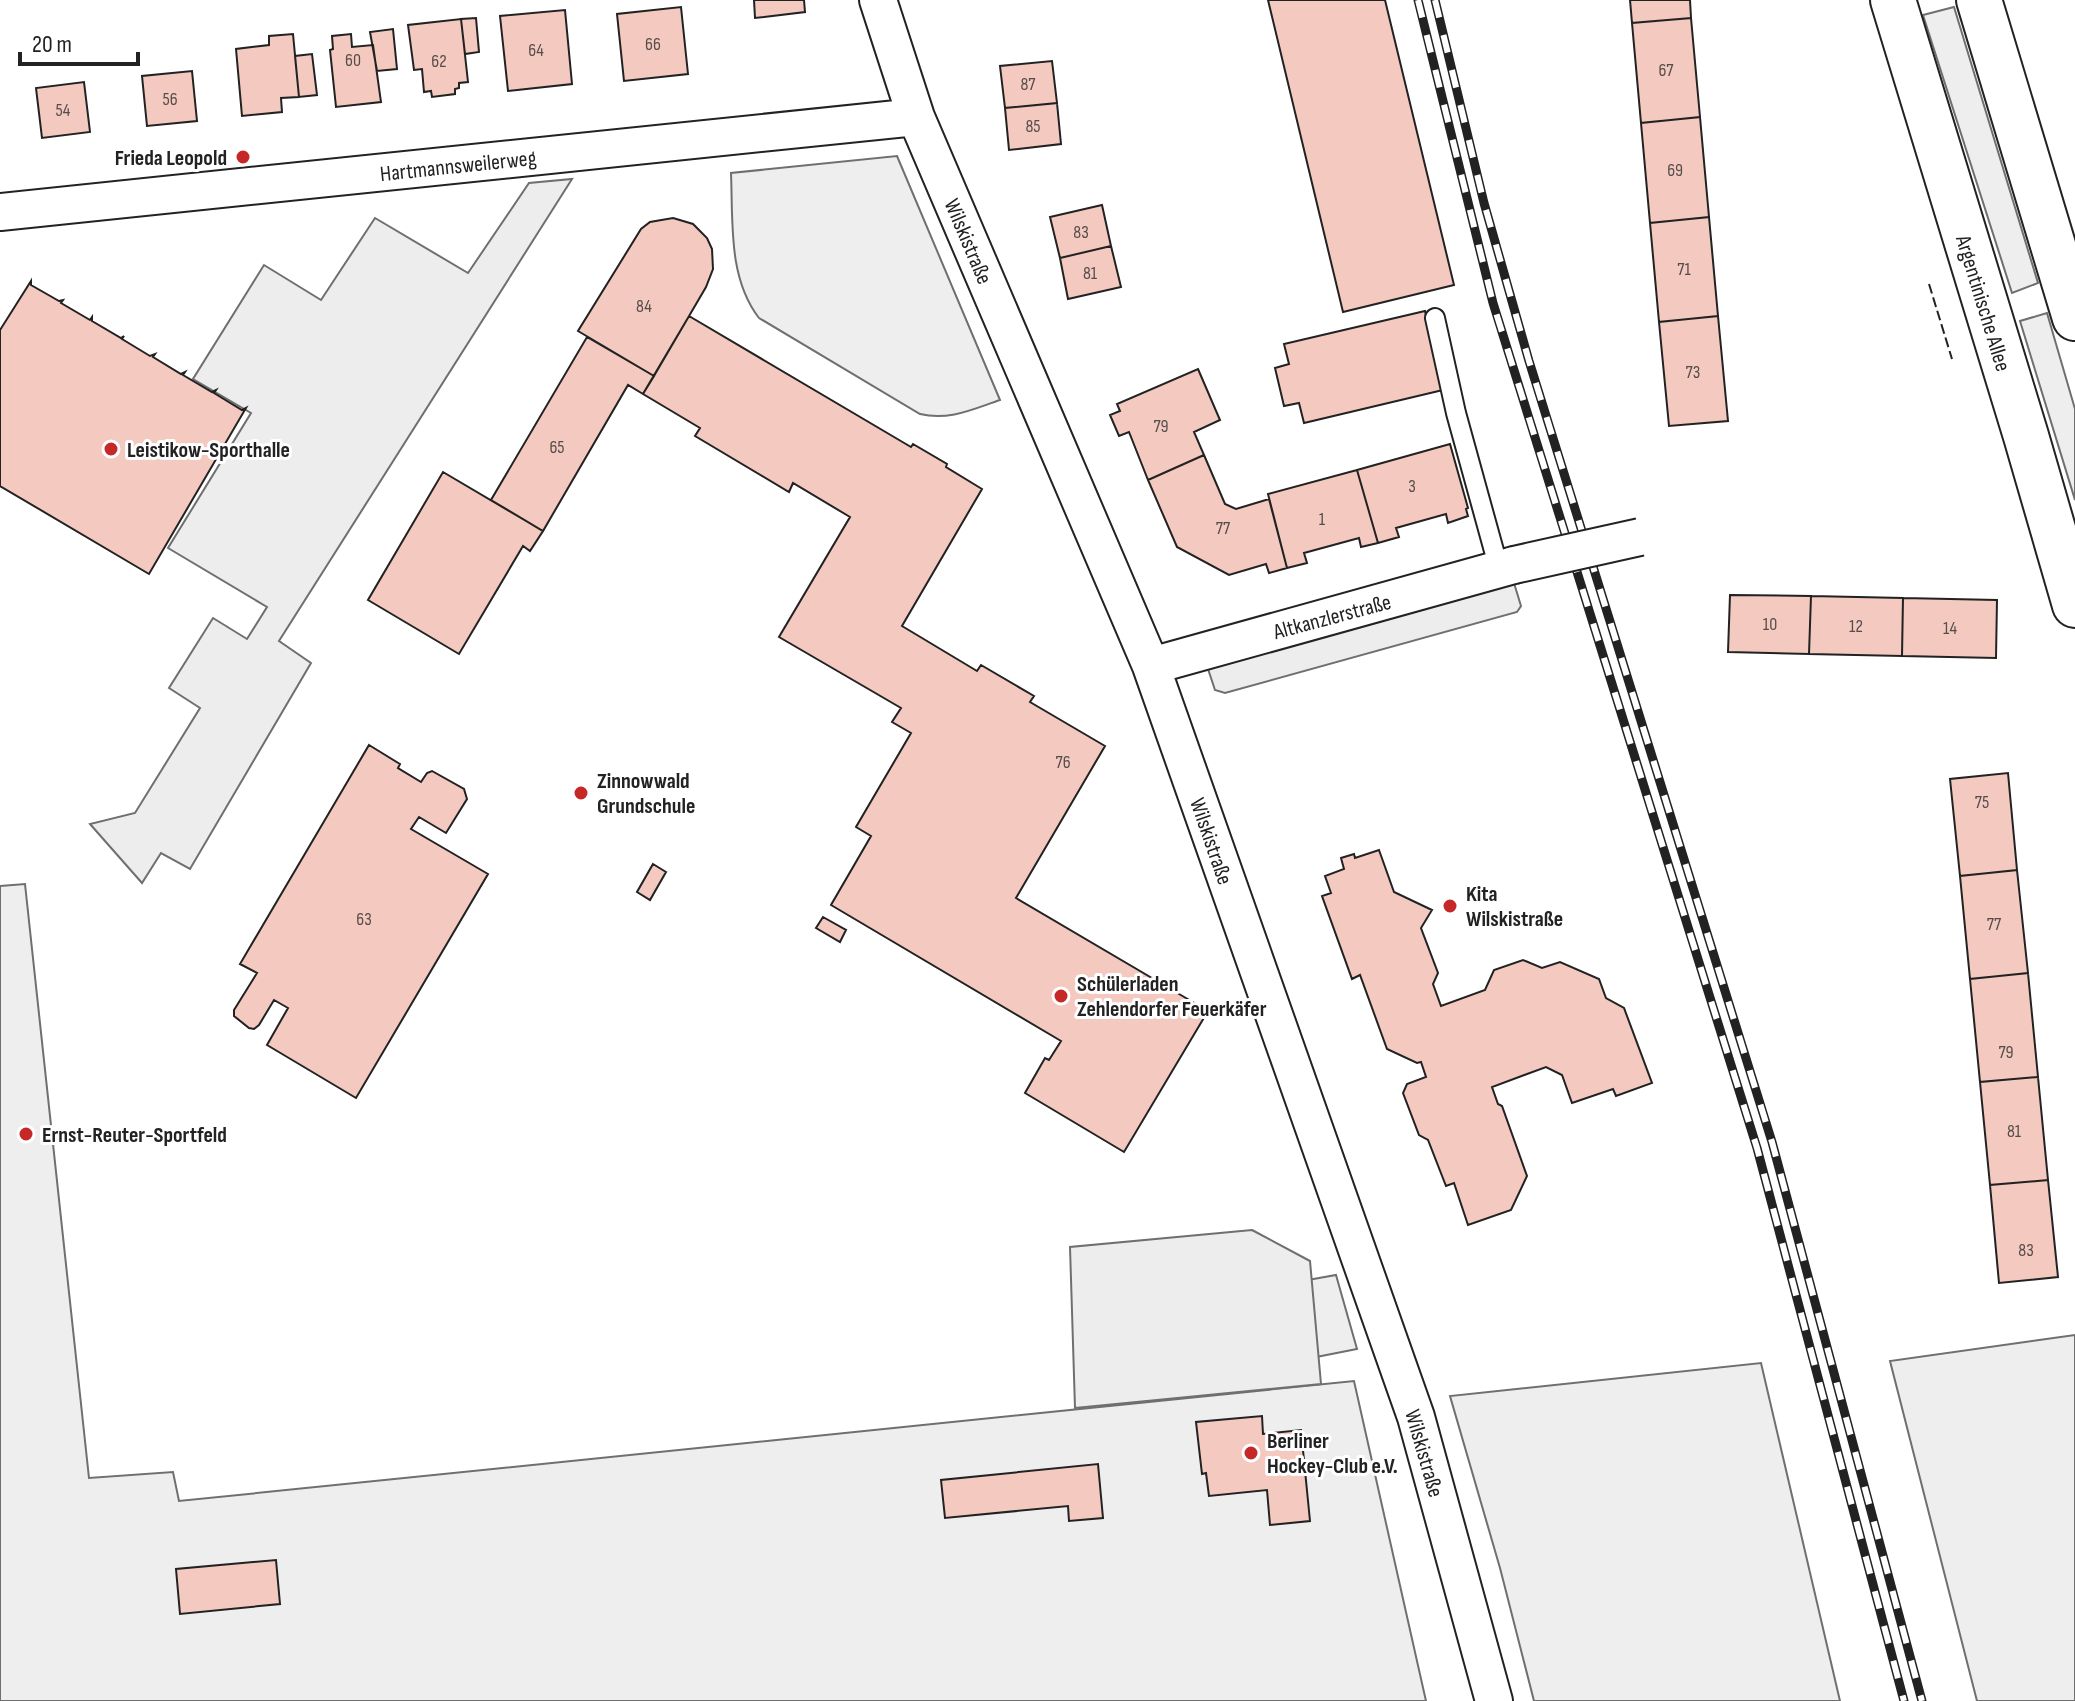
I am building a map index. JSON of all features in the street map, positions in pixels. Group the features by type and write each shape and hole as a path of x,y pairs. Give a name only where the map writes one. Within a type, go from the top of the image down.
{"main road":[{"name":"Argentinische Allee","path":"1893,0 2075,605"},
{"path":"1979,0 2075,318"}],"street":[{"name":"Wilskistraße","path":"878,0 916,117 1151,666 1416,1417 1494,1701"},
{"name":"Hartmannsweilerweg","path":"0,212 916,117"},
{"name":"Altkanzlerstraße","path":"1151,666 1506,567 1640,537"}],"lane":[{"path":"1435,318 1456,413 1506,567"}],"shaded area":[{"path":"1954,7 2038,283 2012,293 1923,15"},
{"path":"897,156 1000,400 951,415 920,414 759,318 749,302 734,249 731,173"},
{"path":"572,179 279,641 311,663 190,869 161,853 142,883 90,824 135,813 200,708 169,688 213,618 247,639 267,607 168,548 251,413 193,379 264,265 321,300 375,218 468,273 529,183"},
{"path":"2047,313 2075,409 2075,500 2020,321"},
{"path":"1514,583 1521,606 1517,612 1225,693 1215,690 1207,666"},
{"name":"Ernst-Reuter-Sportfeld","path":"25,884 89,1478 173,1472 179,1501 1354,1381 1426,1701 0,1701 0,886"},
{"path":"1252,1230 1310,1261 1321,1384 1075,1408 1070,1247"},
{"path":"1336,1275 1357,1349 1306,1359 1291,1283"},
{"path":"2075,1335 2075,1701 1977,1701 1890,1361"},
{"path":"1761,1363 1840,1701 1534,1701 1500,1568 1450,1396"}],"building":[{"path":"754,0 804,0 805,12 755,18"},
{"path":"1268,0 1385,0 1454,285 1343,312"},
{"path":"1630,0 1690,0 1691,18 1632,23"},
{"path":"681,7 688,74 624,81 617,14"},
{"path":"565,10 572,84 508,91 500,16"},
{"path":"476,18 479,52 465,54 461,19"},
{"path":"1691,18 1700,117 1641,123 1632,23"},
{"path":"461,19 468,82 459,83 455,94 432,97 431,91 424,92 422,69 414,70 408,25"},
{"path":"393,29 397,69 377,71 370,32"},
{"path":"293,34 299,97 281,98 282,112 242,116 236,49 269,45 269,36"},
{"path":"351,34 352,47 373,45 381,102 336,107 330,50 333,49 332,36"},
{"path":"312,54 317,95 299,97 295,56"},
{"path":"1052,61 1057,103 1005,108 1000,66"},
{"path":"192,71 197,121 147,126 142,76"},
{"path":"84,82 90,132 42,138 36,88"},
{"path":"1057,103 1061,144 1009,150 1005,108"},
{"path":"1700,117 1709,217 1650,223 1641,123"},
{"path":"1102,205 1111,246 1060,258 1050,217"},
{"path":"1709,217 1718,316 1659,322 1650,223"},
{"path":"673,218 693,224 707,238 712,249 713,269 706,287 654,376 578,331 641,229 650,222"},
{"path":"1111,246 1121,287 1068,299 1060,258"},
{"name":"Leistikow-Sporthalle","path":"31,281 31,285 59,301 63,300 61,303 90,320 92,317 92,321 121,338 124,336 122,339 150,356 155,354 153,357 181,374 185,372 183,375 212,392 216,390 214,393 242,410 246,408 149,574 0,486 0,330"},
{"path":"1425,311 1443,390 1304,423 1299,403 1284,406 1275,368 1289,364 1284,344"},
{"path":"689,316 911,447 913,444 947,464 946,467 982,489 902,626 977,671 981,665 1034,696 1030,702 1105,746 1016,898 1208,1011 1124,1152 1025,1093 1045,1058 1049,1060 1061,1041 831,905 871,836 856,827 911,733 892,722 901,708 779,637 850,517 793,483 789,492 695,436 700,428 643,394"},
{"path":"1718,316 1728,421 1669,426 1659,322"},
{"path":"587,337 654,376 643,394 628,385 543,531 491,500"},
{"path":"1198,369 1220,420 1194,432 1204,455 1148,480 1129,432 1119,436 1110,415 1120,411 1117,404"},
{"path":"1450,444 1468,516 1448,523 1446,514 1396,528 1399,537 1378,543 1357,470"},
{"path":"1204,455 1225,504 1236,509 1269,499 1287,568 1269,573 1266,564 1229,575 1177,547 1148,480"},
{"path":"1357,470 1378,543 1361,547 1359,538 1304,553 1307,563 1287,568 1268,494"},
{"path":"443,472 543,531 530,551 523,546 459,654 368,600"},
{"path":"1730,595 1811,596 1809,654 1728,652"},
{"path":"1811,596 1903,598 1902,656 1809,654"},
{"path":"1903,598 1997,600 1996,658 1902,656"},
{"path":"369,745 400,764 398,768 421,782 432,771 464,789 467,799 446,833 419,817 411,829 488,874 356,1098 267,1045 288,1008 274,1000 254,1029 234,1016 234,1010 257,973 240,964"},
{"path":"2008,773 2017,870 1960,876 1950,779"},
{"path":"1379,850 1394,892 1432,910 1421,928 1438,973 1433,984 1441,1006 1485,990 1494,970 1523,960 1542,968 1560,962 1599,979 1606,998 1624,1008 1652,1083 1616,1096 1613,1089 1572,1103 1562,1075 1546,1067 1492,1087 1527,1176 1511,1210 1468,1225 1454,1183 1446,1186 1428,1140 1419,1135 1403,1093 1407,1084 1426,1077 1421,1062 1387,1049 1360,975 1352,979 1322,896 1331,893 1325,876 1344,869 1341,858 1354,854 1355,858"},
{"path":"653,864 666,872 650,900 637,892"},
{"path":"2017,870 2028,973 1970,979 1960,876"},
{"path":"823,917 846,930 840,942 816,928"},
{"path":"2028,973 2038,1077 1980,1082 1970,979"},
{"path":"2038,1077 2048,1180 1990,1185 1980,1082"},
{"path":"2048,1180 2058,1277 1999,1283 1990,1185"},
{"name":"Berliner Hockey-Club e.V.","path":"1262,1416 1263,1434 1301,1430 1310,1521 1270,1525 1267,1490 1209,1496 1206,1473 1202,1474 1196,1422"},
{"path":"1098,1464 1103,1518 1069,1521 1068,1506 945,1518 941,1480"},
{"path":"276,1560 280,1604 180,1614 176,1569"}],"railway":[{"path":"1418,0 1493,303 1757,1148 1904,1701"},
{"path":"1435,0 1484,203 1529,361 1772,1142 1922,1701"}],"fence":[{"path":"1929,284 1952,359"}],"place":[{"name":"Frieda Leopold","path":"243,157"},
{"name":"Leistikow-Sporthalle","path":"111,449"},
{"name":"Zinnowwald Grundschule","path":"581,793"},
{"name":"Kita Wilskistraße","path":"1450,906"},
{"name":"Schülerladen Zehlendorfer Feuerkäfer","path":"1061,996"},
{"name":"Ernst-Reuter-Sportfeld","path":"26,1134"},
{"name":"Berliner Hockey-Club e.V.","path":"1251,1453"}]}
